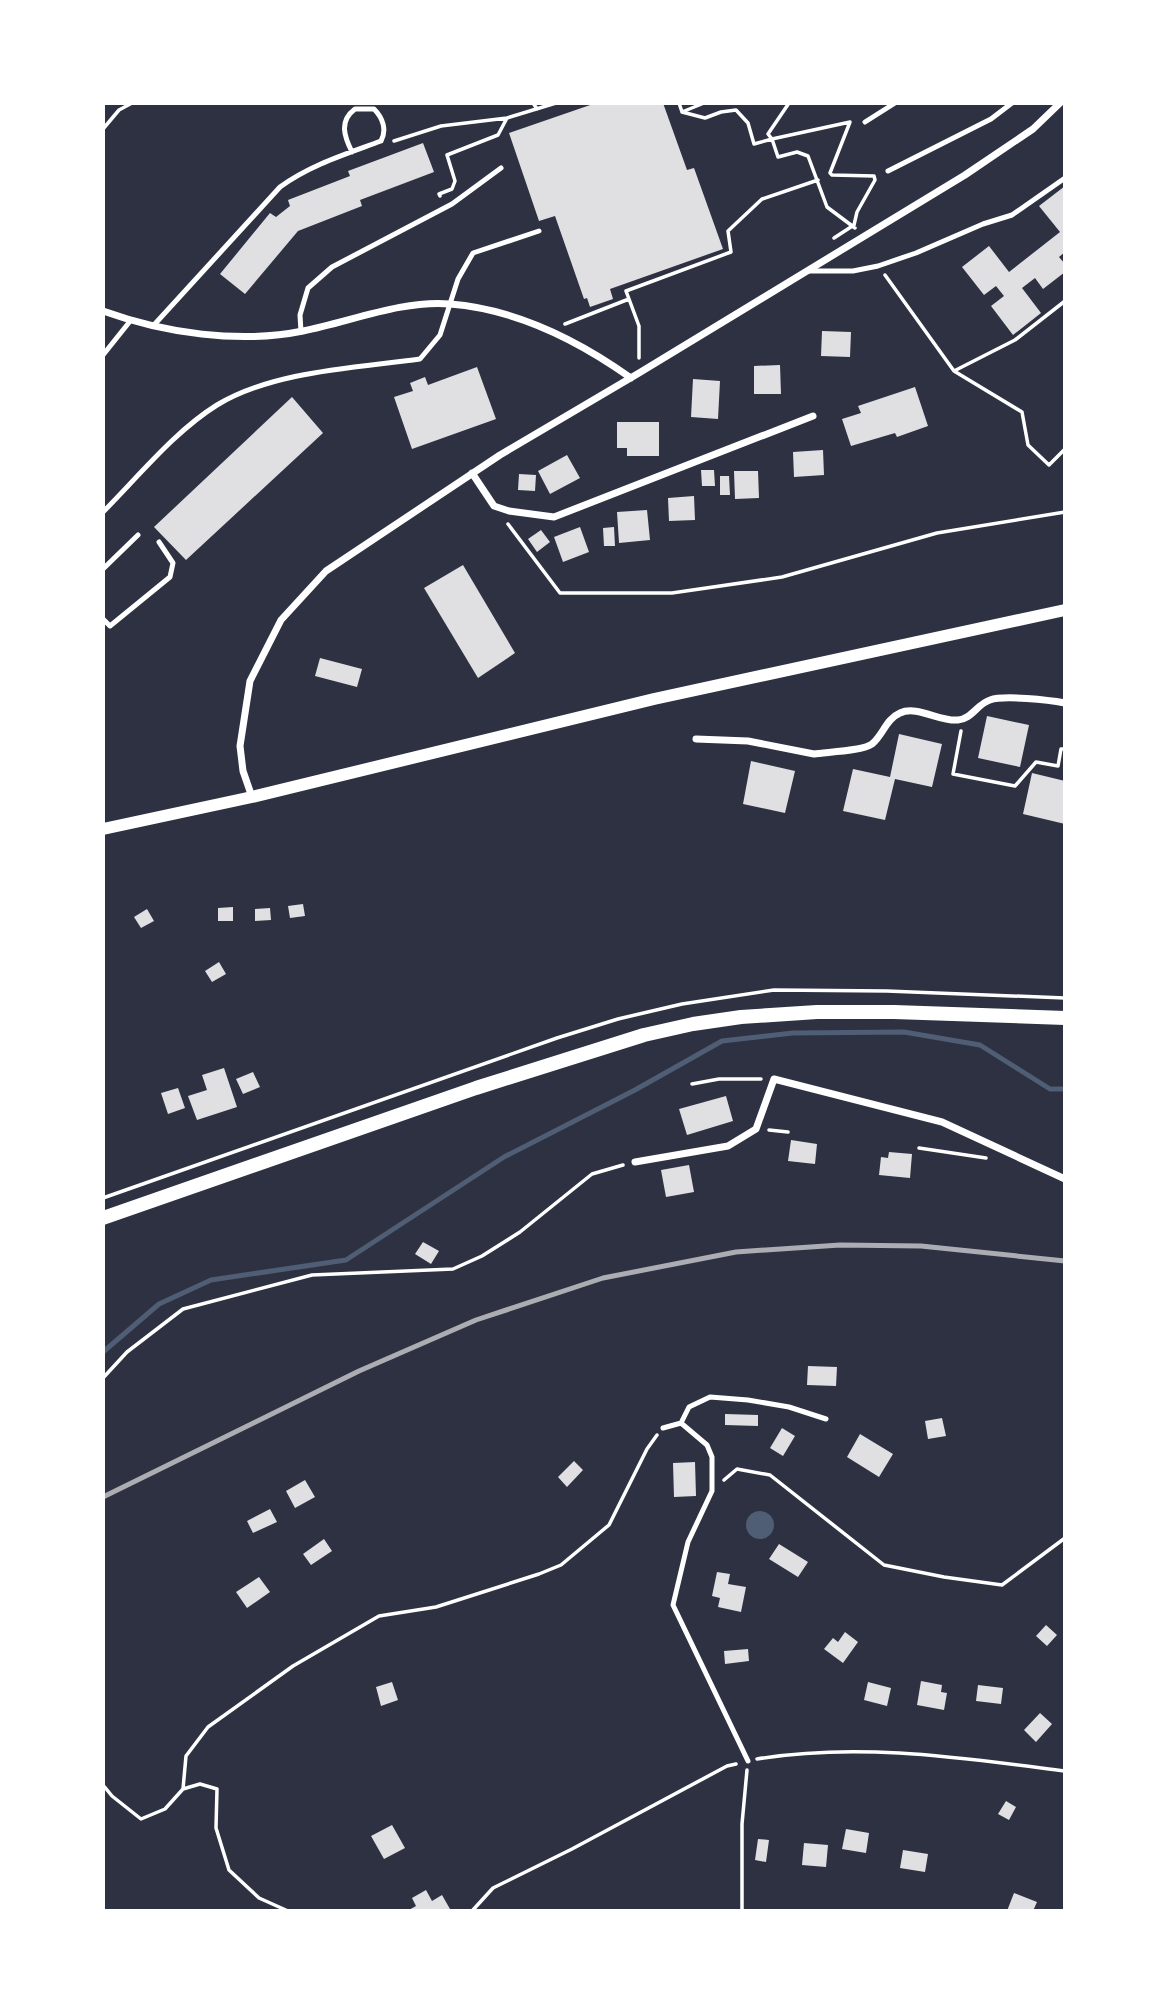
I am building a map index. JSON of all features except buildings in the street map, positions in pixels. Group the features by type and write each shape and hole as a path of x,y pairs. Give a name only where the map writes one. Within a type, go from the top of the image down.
{"main road":[{"path":"103,1218 512,1076 644,1035 693,1024 741,1017 817,1012 1065,1018"}],"street":[{"path":"252,797 243,771 240,746 250,681 281,620 326,571 472,473 965,175 1033,129 1060,103"},
{"path":"103,311 153,326 244,338 300,332 400,309 450,304 494,313 549,330 601,357 631,378"},
{"path":"472,473 494,506 509,511 554,517 813,416"},
{"path":"103,829 252,797 654,699 1065,610"},
{"path":"696,739 748,741 814,754 866,747 873,743 890,719 902,711 955,720 963,719 990,700 1065,703"},
{"path":"635,1162 728,1146 756,1129 774,1079 942,1122 1065,1179"}],"lane":[{"path":"865,122 895,103"},
{"path":"888,171 990,119 1012,103"},
{"path":"153,326 280,187 295,176 381,141 385,134 379,114 368,108 355,109 346,119 346,140 352,152"},
{"path":"300,332 299,315 308,288 332,267 444,208 501,168"},
{"path":"807,271 853,271 916,253 983,224 1012,215 1065,178"},
{"path":"103,512 185,430 217,405 250,390 288,378 420,359 439,335 458,279 473,253 540,231"},
{"path":"103,355 131,320"},
{"path":"103,569 138,535"},
{"path":"103,620 110,626 170,577 173,563 159,542"},
{"path":"663,1428 681,1423 689,1407 710,1397 789,1407 826,1419"},
{"path":"681,1423 707,1445 712,1457 712,1491 688,1542 673,1605 748,1761"}],"path":[{"path":"103,129 119,110 132,103"},
{"path":"533,103 537,109"},
{"path":"381,141 397,141 441,126 508,118 556,103"},
{"path":"679,103 682,111"},
{"path":"682,111 704,103"},
{"path":"789,103 768,134 778,157 797,152 808,156 827,207 854,225 860,239"},
{"path":"682,111 705,118 736,110 748,123 754,144 850,122 830,173 832,176 874,176 874,180 857,212 854,225 832,238"},
{"path":"444,208 439,194 452,189 455,181 447,155 498,135 508,118"},
{"path":"639,373 639,326 626,292 731,252 728,231 762,199 818,180"},
{"path":"878,266 954,371 1022,412 1028,445 1049,465 1065,449"},
{"path":"549,330 629,299"},
{"path":"954,371 1015,340 1065,301"},
{"path":"494,506 560,593 672,593 782,577 937,533 1065,512"},
{"path":"963,719 953,774 1015,786 1036,762 1058,766 1063,749"},
{"path":"887,991 1065,998"},
{"path":"692,1084 719,1080 774,1079"},
{"path":"756,1129 788,1132"},
{"path":"919,1149 988,1158"},
{"path":"103,1378 127,1352 183,1310 312,1275 453,1269 482,1256 520,1232 592,1174 635,1162"},
{"path":"183,1789 186,1756 208,1727 293,1666 379,1616 436,1607 561,1565 610,1525 647,1448 663,1428"},
{"path":"712,1491 737,1469 770,1475 884,1565 1002,1585 1065,1538"},
{"path":"472,1911 493,1888 727,1766 748,1761 798,1752 922,1754 1065,1771"},
{"path":"742,1911 742,1824 748,1761"},
{"path":"103,1786 141,1819 165,1809 183,1789 200,1784 217,1789 216,1828 229,1870 259,1898 288,1911"}],"water":[{"path":"760,1511 770,1515 774,1525 770,1535 760,1539 750,1535 746,1525 750,1515"}],"waterway":[{"path":"103,1352 159,1304 211,1280 346,1260 504,1157 635,1090 722,1041 793,1033 904,1032 980,1045 1050,1089 1065,1089"}],"railway":[{"path":"103,1497 359,1371 476,1320 603,1278 736,1252 840,1245 921,1246 1065,1261"}]}
